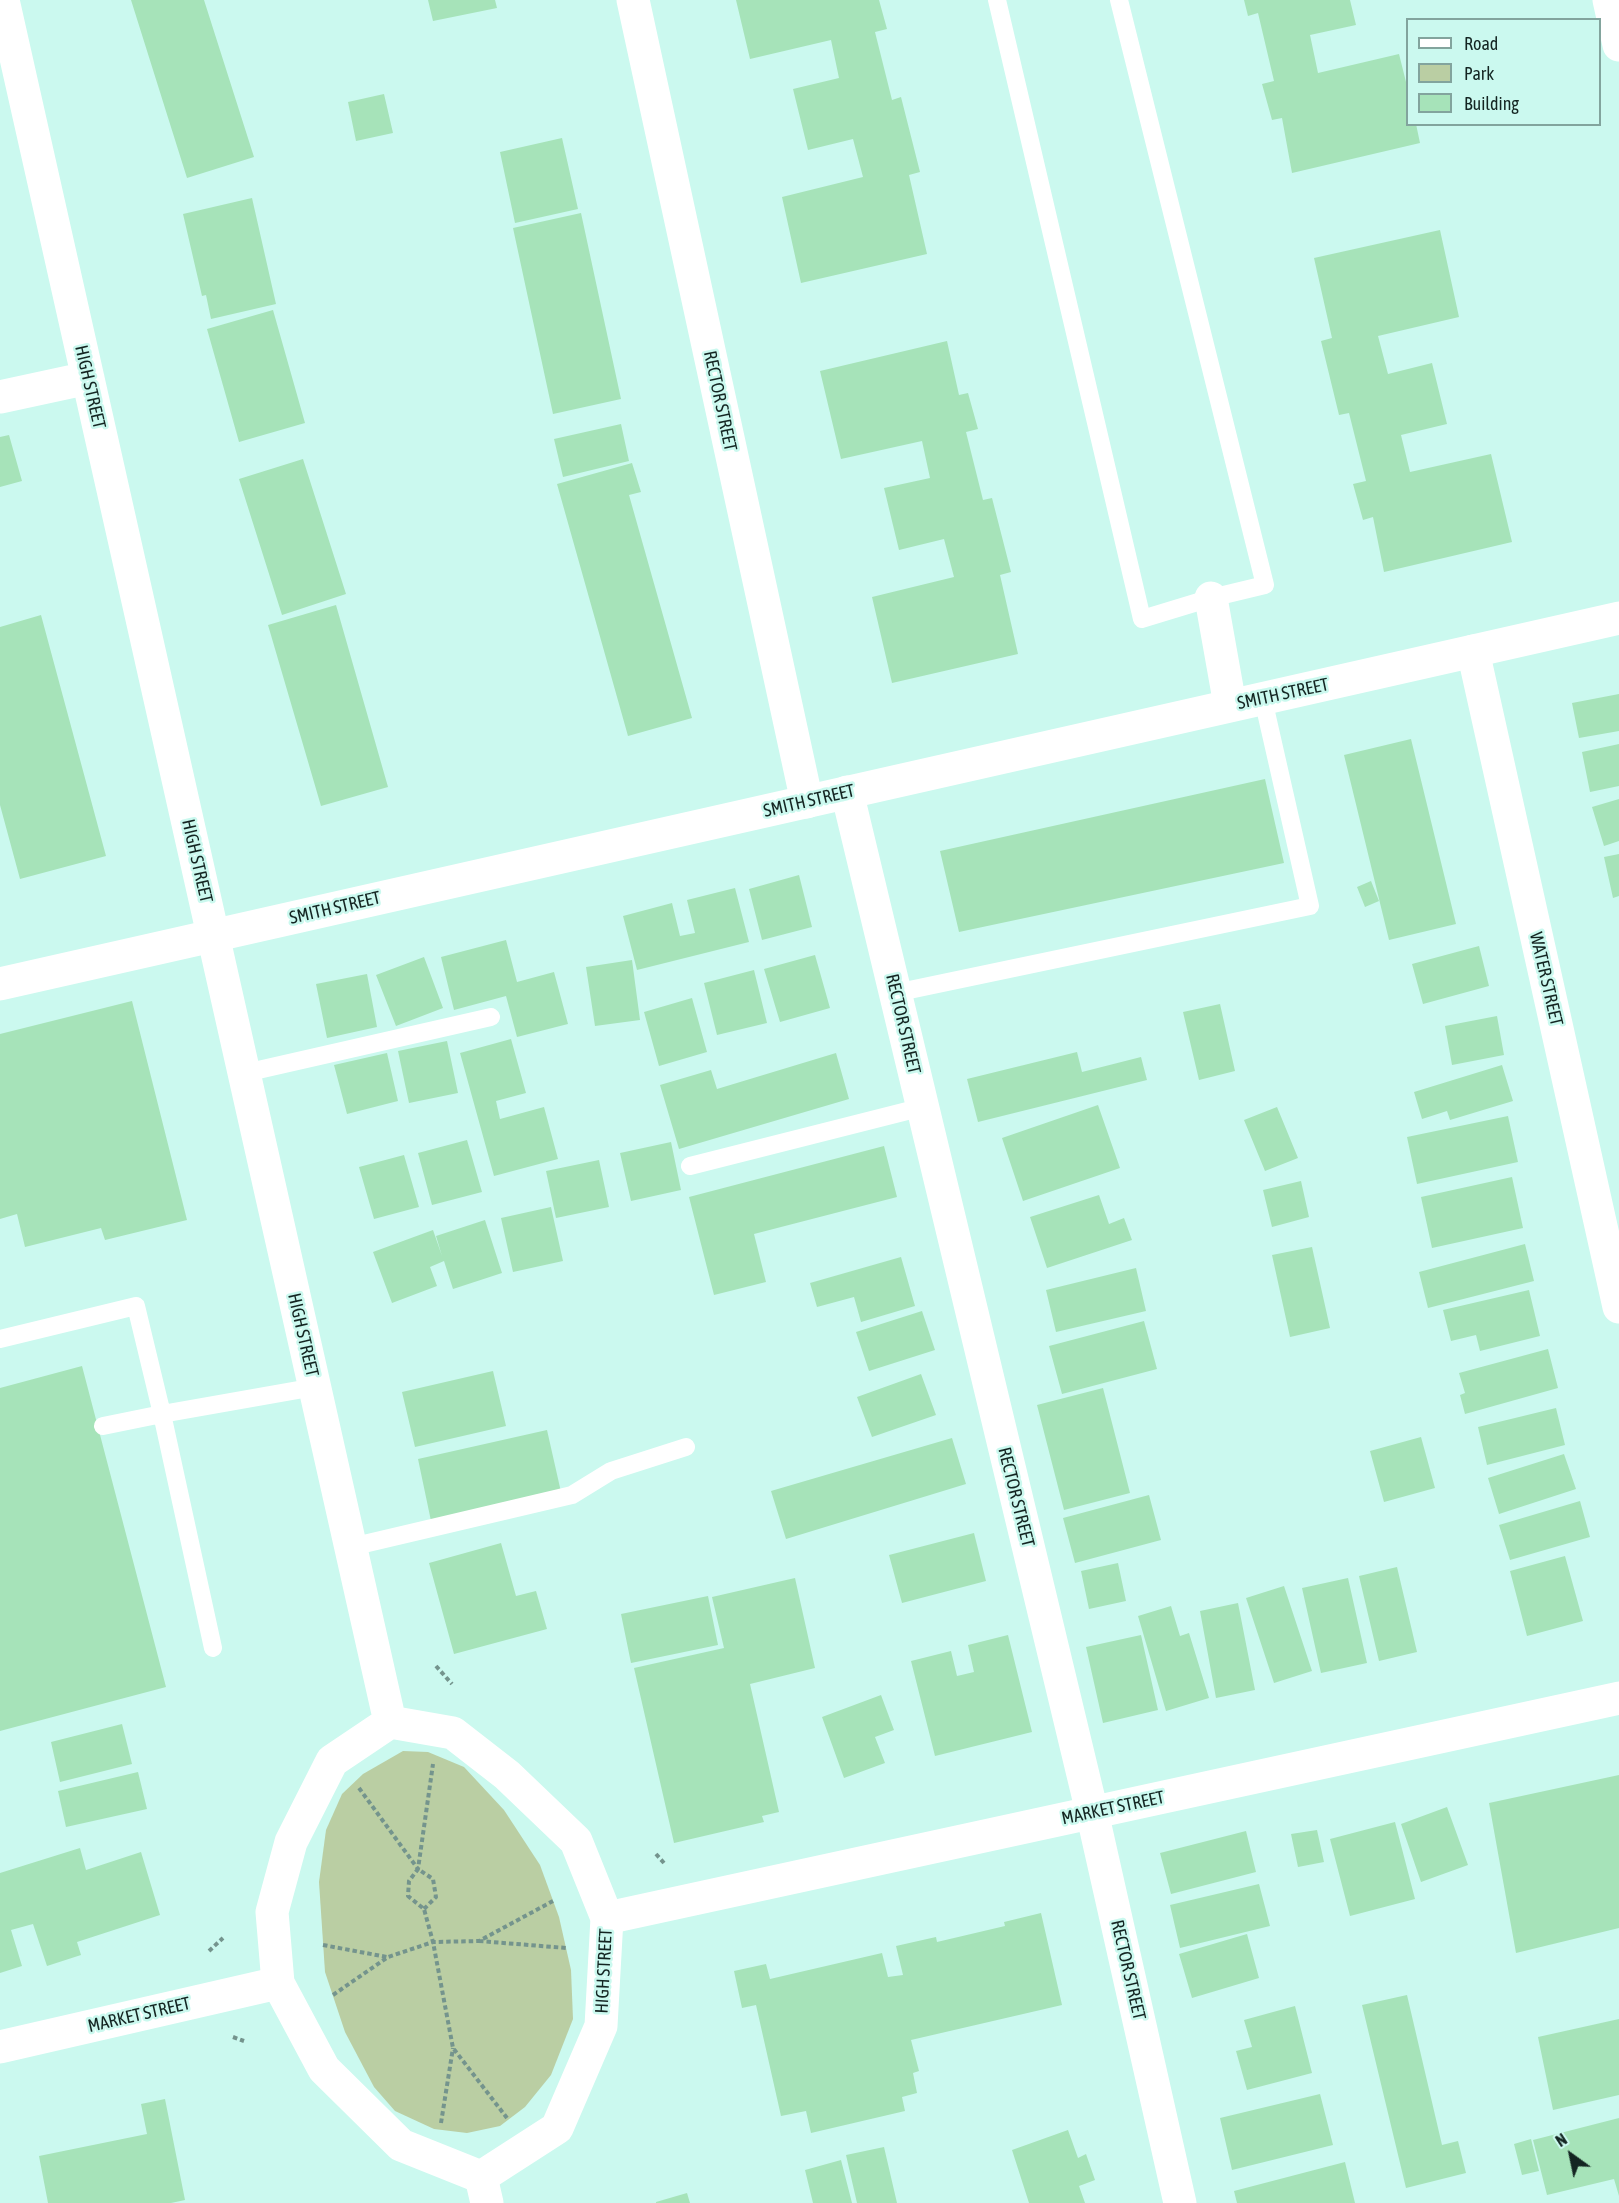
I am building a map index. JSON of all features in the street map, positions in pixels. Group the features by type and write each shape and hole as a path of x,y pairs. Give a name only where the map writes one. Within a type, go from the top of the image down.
{"street":[{"name":"HIGH STREET","path":"3,0 390,1722"},
{"name":"RECTOR STREET","path":"633,0 807,801"},
{"path":"1609,0 1619,45"},
{"path":"0,397 88,378"},
{"path":"1211,598 1230,705"},
{"name":"SMITH STREET","path":"0,984 1619,618"},
{"name":"WATER STREET","path":"1473,651 1619,1307"},
{"name":"RECTOR STREET","path":"847,792 1092,1812 1180,2203"},
{"name":"MARKET STREET","path":"607,1918 1619,1698"},
{"name":"HIGH STREET","path":"390,1722 453,1733 507,1775 576,1841 607,1918 601,2026 556,2128 484,2190 401,2145 324,2069 278,1983 272,1912 291,1842 332,1761 390,1722"},
{"name":"MARKET STREET","path":"0,2047 278,1983"}],"lane":[{"path":"997,0 1142,619 1211,598 1265,585 1119,0"},
{"path":"895,993 1310,906 1263,699"},
{"path":"245,1073 490,1017"},
{"path":"690,1166 922,1107"},
{"path":"0,1339 136,1306 213,1648"},
{"path":"103,1426 315,1387"},
{"path":"351,1546 572,1495 611,1472 686,1447"}],"path":[{"path":"436,1666 452,1684"},
{"path":"434,1755 418,1869 409,1881 408,1896 424,1909 433,1942 453,2048 440,2130"},
{"path":"355,1782 418,1869 433,1879 436,1897 424,1909"},
{"path":"656,1854 664,1863"},
{"path":"478,1941 553,1901"},
{"path":"209,1951 223,1938"},
{"path":"333,1995 388,1957 433,1942 478,1941 566,1947"},
{"path":"323,1945 388,1957"},
{"path":"233,2037 244,2041"},
{"path":"453,2048 508,2120"}],"green space":[{"path":"403,1751 428,1752 464,1767 504,1810 540,1865 559,1917 571,1970 573,2019 551,2075 525,2107 500,2126 467,2133 434,2129 395,2111 374,2087 345,2032 325,1972 319,1882 326,1830 342,1794 363,1774"}],"building":[{"path":"131,0 204,0 254,157 187,178"},
{"path":"428,0 495,0 497,8 433,21"},
{"path":"736,0 879,0 887,29 875,32 892,100 901,97 920,172 909,175 927,254 801,283 782,197 863,177 853,139 808,150 793,89 839,78 831,40 750,59"},
{"path":"1244,0 1350,0 1356,25 1310,35 1318,73 1399,54 1406,82 1406,126 1416,126 1420,143 1292,173 1282,118 1272,120 1262,84 1274,81 1258,13 1248,16"},
{"path":"384,94 393,133 356,141 348,102"},
{"path":"562,138 578,209 515,223 500,152"},
{"path":"252,198 276,304 211,319 206,295 202,296 183,214"},
{"path":"581,213 621,399 553,414 513,228"},
{"path":"1440,230 1459,317 1378,336 1388,374 1432,363 1447,424 1401,435 1410,472 1491,454 1512,542 1384,572 1373,517 1363,520 1353,484 1366,481 1349,413 1339,415 1321,341 1332,338 1314,258"},
{"path":"273,310 305,423 239,442 207,329"},
{"path":"947,341 959,395 968,393 978,429 966,432 983,500 992,498 1011,572 1000,575 1018,654 892,683 872,597 954,577 944,539 899,550 884,488 930,478 922,441 841,459 820,371"},
{"path":"621,424 629,461 563,477 554,439"},
{"path":"9,435 22,481 0,487 0,437"},
{"path":"303,459 346,594 282,615 239,479"},
{"path":"632,463 641,492 629,495 692,718 628,736 557,484"},
{"path":"336,605 388,787 321,806 268,625"},
{"path":"41,615 106,856 20,879 0,805 0,627"},
{"path":"1619,694 1619,731 1579,738 1572,703"},
{"path":"1411,739 1456,924 1389,940 1344,755"},
{"path":"1619,744 1619,786 1590,792 1582,752"},
{"path":"1265,779 1284,863 959,932 940,851"},
{"path":"1619,799 1619,841 1604,846 1592,807"},
{"path":"1619,854 1619,896 1613,898 1604,857"},
{"path":"799,875 812,927 762,940 749,889"},
{"path":"1371,881 1379,901 1365,907 1357,887"},
{"path":"735,888 749,942 637,970 623,916 672,903 680,936 695,933 687,900"},
{"path":"506,940 517,982 554,972 568,1024 517,1037 506,996 454,1010 441,957"},
{"path":"1479,946 1489,986 1423,1004 1412,964"},
{"path":"815,955 830,1008 780,1022 764,969"},
{"path":"424,957 443,1008 396,1026 376,975"},
{"path":"632,960 640,1020 595,1026 586,967"},
{"path":"754,970 767,1023 717,1035 704,983"},
{"path":"367,974 377,1027 327,1038 316,984"},
{"path":"692,998 707,1052 659,1066 644,1012"},
{"path":"132,1001 187,1220 105,1240 101,1228 25,1247 17,1214 0,1219 0,1034"},
{"path":"1220,1004 1235,1071 1199,1080 1183,1012"},
{"path":"1497,1016 1504,1055 1452,1065 1445,1026"},
{"path":"511,1039 526,1093 496,1101 500,1119 544,1107 558,1159 494,1176 460,1053"},
{"path":"447,1041 458,1093 409,1103 398,1051"},
{"path":"1077,1052 1082,1072 1141,1057 1147,1080 978,1122 967,1079"},
{"path":"387,1053 398,1101 347,1114 334,1065"},
{"path":"836,1053 849,1099 679,1149 660,1085 711,1070 717,1089"},
{"path":"1502,1065 1513,1101 1450,1120 1447,1111 1422,1119 1414,1092"},
{"path":"1098,1105 1120,1168 1023,1201 1002,1138"},
{"path":"1277,1107 1298,1158 1265,1171 1244,1120"},
{"path":"1508,1116 1518,1162 1417,1184 1407,1137"},
{"path":"467,1140 482,1192 432,1205 418,1153"},
{"path":"671,1142 681,1190 631,1201 620,1153"},
{"path":"884,1146 897,1197 754,1234 766,1282 714,1295 689,1197"},
{"path":"404,1155 419,1207 374,1219 359,1167"},
{"path":"599,1160 609,1207 556,1218 546,1171"},
{"path":"1512,1177 1523,1228 1432,1248 1421,1197"},
{"path":"1301,1181 1309,1217 1272,1227 1263,1190"},
{"path":"1099,1195 1109,1224 1124,1218 1132,1240 1047,1268 1030,1217"},
{"path":"551,1207 563,1261 513,1272 501,1218"},
{"path":"485,1220 502,1273 453,1289 444,1261 430,1267 437,1286 392,1303 373,1252 433,1230 442,1256 436,1236"},
{"path":"1525,1244 1534,1281 1428,1308 1419,1272"},
{"path":"1312,1247 1330,1328 1290,1337 1272,1255"},
{"path":"901,1257 915,1306 861,1322 854,1297 817,1307 810,1283"},
{"path":"1136,1268 1146,1311 1056,1332 1046,1290"},
{"path":"1529,1290 1540,1336 1480,1351 1476,1335 1451,1341 1443,1310"},
{"path":"922,1311 935,1350 869,1371 856,1332"},
{"path":"1144,1321 1157,1369 1062,1394 1049,1346"},
{"path":"1548,1349 1558,1388 1465,1414 1460,1395 1465,1393 1459,1373"},
{"path":"82,1366 166,1687 0,1731 0,1388"},
{"path":"493,1371 506,1426 415,1447 402,1392"},
{"path":"921,1374 936,1415 872,1437 857,1397"},
{"path":"1103,1388 1130,1493 1064,1510 1037,1405"},
{"path":"1556,1408 1565,1445 1487,1465 1478,1427"},
{"path":"547,1430 561,1492 431,1521 418,1459"},
{"path":"1421,1437 1435,1488 1384,1502 1370,1451"},
{"path":"952,1438 966,1484 786,1539 771,1491"},
{"path":"1564,1454 1576,1489 1499,1514 1488,1478"},
{"path":"1149,1495 1161,1540 1075,1563 1063,1518"},
{"path":"1580,1501 1590,1537 1510,1560 1499,1525"},
{"path":"974,1533 986,1581 902,1603 889,1555"},
{"path":"501,1543 516,1596 536,1591 547,1629 454,1654 429,1563"},
{"path":"1565,1556 1583,1621 1527,1636 1510,1571"},
{"path":"1118,1563 1126,1601 1089,1609 1081,1571"},
{"path":"1397,1567 1417,1652 1379,1661 1359,1576"},
{"path":"795,1578 815,1668 750,1684 779,1812 762,1816 764,1822 674,1843 634,1668 724,1648 712,1597"},
{"path":"1348,1578 1367,1663 1321,1673 1302,1588"},
{"path":"1284,1586 1312,1671 1274,1683 1246,1598"},
{"path":"708,1596 718,1645 631,1663 621,1614"},
{"path":"1238,1603 1255,1690 1216,1698 1200,1611"},
{"path":"1171,1606 1180,1636 1189,1633 1209,1698 1166,1711 1138,1616"},
{"path":"1008,1635 1032,1732 935,1756 911,1661 951,1651 957,1676 974,1672 968,1645"},
{"path":"1141,1635 1158,1710 1103,1723 1086,1647"},
{"path":"881,1695 894,1730 875,1737 885,1763 844,1778 822,1717"},
{"path":"122,1724 132,1764 60,1782 51,1742"},
{"path":"138,1772 147,1809 66,1827 58,1791"},
{"path":"1619,1775 1619,1928 1516,1953 1489,1803"},
{"path":"1447,1807 1468,1865 1421,1882 1401,1824"},
{"path":"1395,1822 1415,1899 1350,1916 1330,1839"},
{"path":"1317,1830 1324,1862 1298,1867 1291,1834"},
{"path":"1246,1831 1256,1872 1171,1894 1160,1853"},
{"path":"80,1848 86,1870 141,1852 160,1915 77,1942 81,1955 47,1966 33,1924 11,1930 22,1966 0,1973 0,1873"},
{"path":"1259,1884 1270,1926 1180,1948 1170,1905"},
{"path":"1041,1913 1062,2005 911,2040 919,2071 913,2073 917,2093 902,2097 905,2111 811,2133 806,2111 781,2116 756,2005 742,2008 734,1971 766,1964 770,1979 882,1953 888,1977 903,1975 896,1946 936,1937 937,1942 1005,1926 1004,1922"},
{"path":"1247,1934 1259,1978 1192,1998 1179,1954"},
{"path":"1407,1995 1442,2145 1458,2141 1466,2173 1406,2188 1362,2005"},
{"path":"1295,2006 1312,2073 1247,2090 1236,2051 1252,2047 1244,2020"},
{"path":"1619,2019 1619,2095 1553,2110 1538,2037"},
{"path":"1320,2094 1333,2145 1232,2170 1220,2118"},
{"path":"165,2099 185,2200 171,2203 48,2203 39,2156 147,2134 141,2104"},
{"path":"1619,2118 1619,2196 1614,2179 1547,2195 1533,2140"},
{"path":"1068,2130 1078,2158 1086,2154 1095,2180 1079,2186 1085,2203 1029,2203 1012,2150"},
{"path":"1531,2139 1539,2171 1522,2175 1514,2144"},
{"path":"884,2147 897,2203 857,2203 846,2155"},
{"path":"841,2160 852,2203 813,2203 805,2170"},
{"path":"1345,2162 1355,2203 1237,2203 1234,2191"},
{"path":"687,2193 690,2203 656,2203 656,2202"}]}
